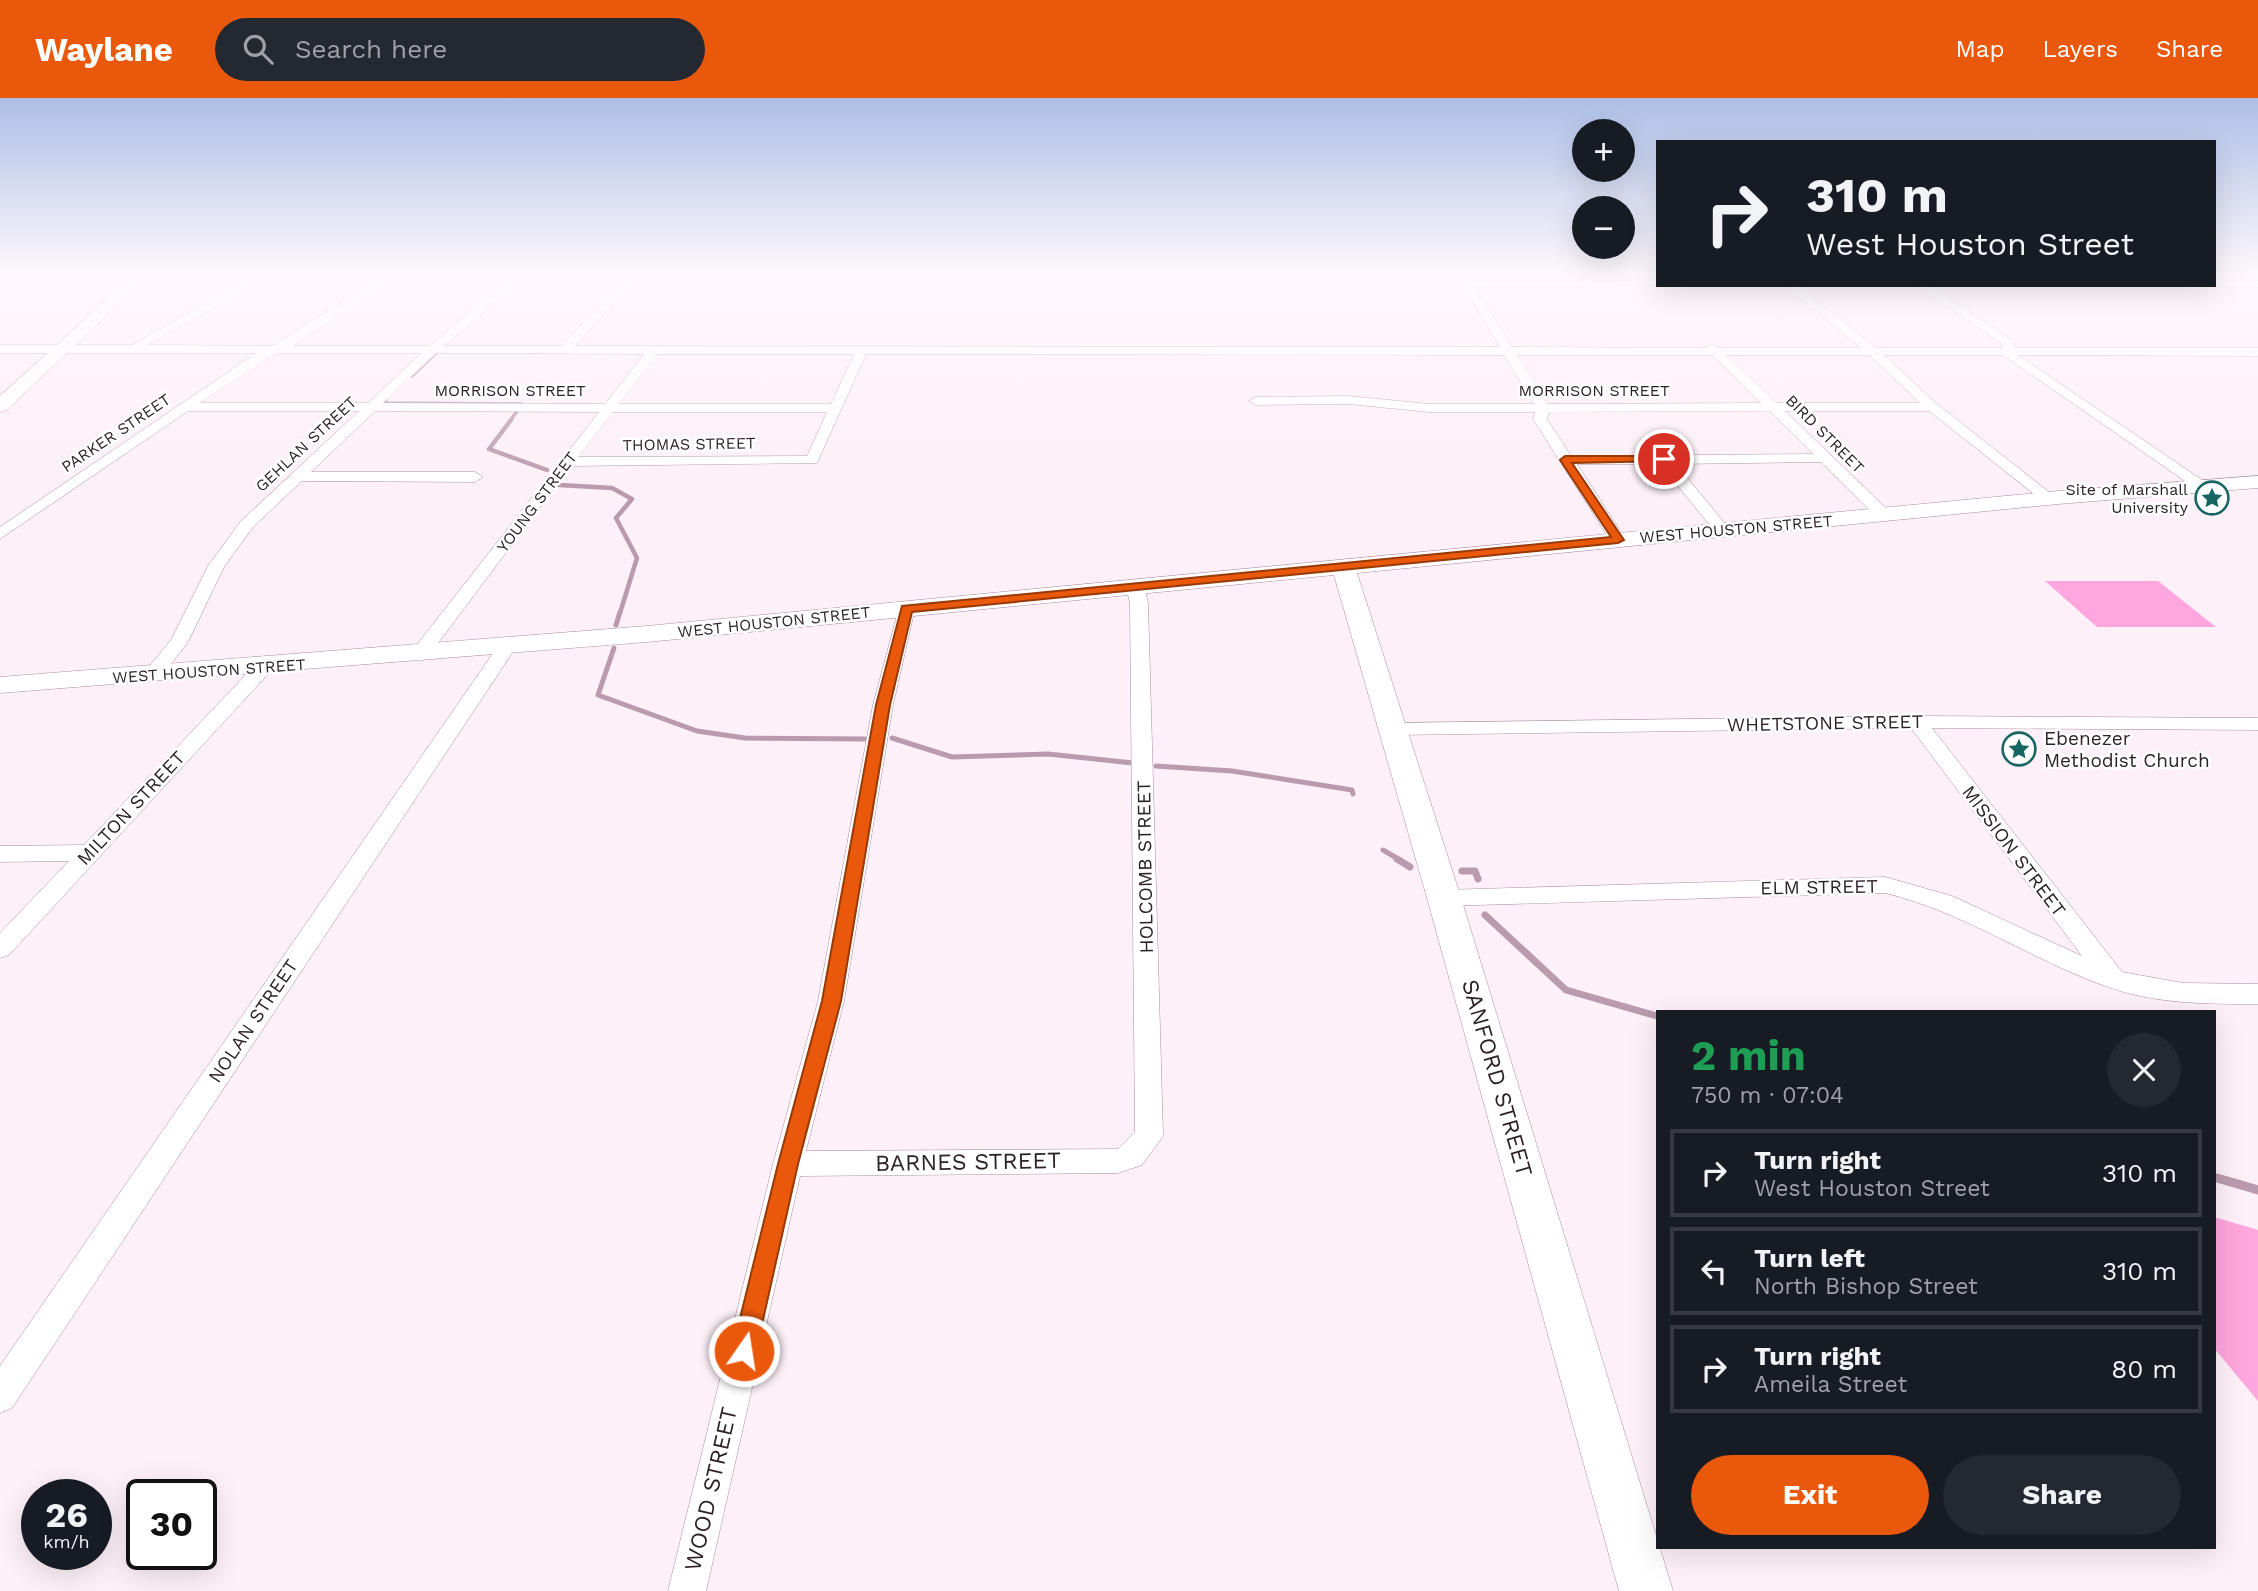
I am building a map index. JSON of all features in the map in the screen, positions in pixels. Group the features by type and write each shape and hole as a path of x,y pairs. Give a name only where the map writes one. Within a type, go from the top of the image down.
{"main road":[{"path":"0,406 69,343"},
{"name":"WEST HOUSTON STREET","path":"0,685 419,655 2049,499 2258,482"},
{"name":"SANFORD STREET","path":"1343,566 1444,898 1646,1591"}],"street":[{"path":"134,349 145,343"},
{"name":"PARKER STREET","path":"0,534 261,355 284,343"},
{"name":"GEHLAN STREET","path":"152,676 185,632 226,551 247,524 441,343"},
{"path":"565,349 571,343"},
{"path":"1501,343 1543,408 1540,419 1618,540"},
{"path":"1862,343 1932,407 2049,499"},
{"path":"2008,343 2009,355 2200,485"},
{"path":"0,349 1712,348 2258,352"},
{"name":"BIRD STREET","path":"1712,348 1884,516"},
{"name":"YOUNG STREET","path":"419,655 654,349"},
{"path":"835,408 862,349"},
{"path":"2229,351 2258,366"},
{"name":"MORRISON STREET","path":"1256,401 1338,400 1418,407 1932,407"},
{"name":"MORRISON STREET","path":"184,407 835,408"},
{"name":"THOMAS STREET","path":"567,463 812,460 835,408"},
{"path":"1565,460 1826,458"},
{"path":"1664,459 1723,531"},
{"path":"296,476 475,477"},
{"name":"HOLCOMB STREET","path":"1135,586 1139,603 1151,1122 1149,1136 1142,1146"},
{"name":"WOOD STREET","path":"688,1591 788,1164 836,978 883,705 906,608"},
{"name":"NOLAN STREET","path":"0,1396 507,647"},
{"name":"MILTON STREET","path":"0,949 263,668"},
{"name":"WHETSTONE STREET","path":"1392,729 1917,722 2258,724"},
{"name":"MISSION STREET","path":"1917,722 2113,979"},
{"path":"0,854 90,853"},
{"name":"ELM STREET","path":"1444,898 1885,885 1936,900 2113,979 2189,994 2258,994"},
{"name":"BARNES STREET","path":"788,1164 1118,1161 1132,1156 1142,1146"}],"shaded area":[{"path":"2045,581 2158,581 2216,627 2097,627"},
{"path":"2216,1218 2258,1230 2258,1401 2216,1350"}],"waterway":[{"path":"412,376 436,353"},
{"path":"386,400 383,403 522,404"},
{"path":"509,422 518,410"},
{"path":"511,420 489,449 547,470"},
{"path":"559,485 612,488 632,499 616,518 637,558 620,613"},
{"path":"616,625 620,612"},
{"path":"614,648 598,695 697,731 745,738 865,739"},
{"path":"892,738 952,757 1048,754 1133,763"},
{"path":"1156,766 1232,771 1352,790 1353,794"},
{"path":"1383,850 1400,860"},
{"path":"1397,859 1410,867"},
{"path":"1462,871 1475,871 1478,879"},
{"path":"1485,915 1566,990 1656,1016"},
{"path":"2217,1178 2258,1190"},
{"path":"2217,1178 2223,1180"}],"place":[{"name":"Site of Marshall University","path":"2212,498"},
{"name":"Ebenezer Methodist Church","path":"2019,749"}],"route":[{"path":"744,1351 788,1164 831,1001 883,705 906,608 1618,540 1565,460 1664,459"}]}
